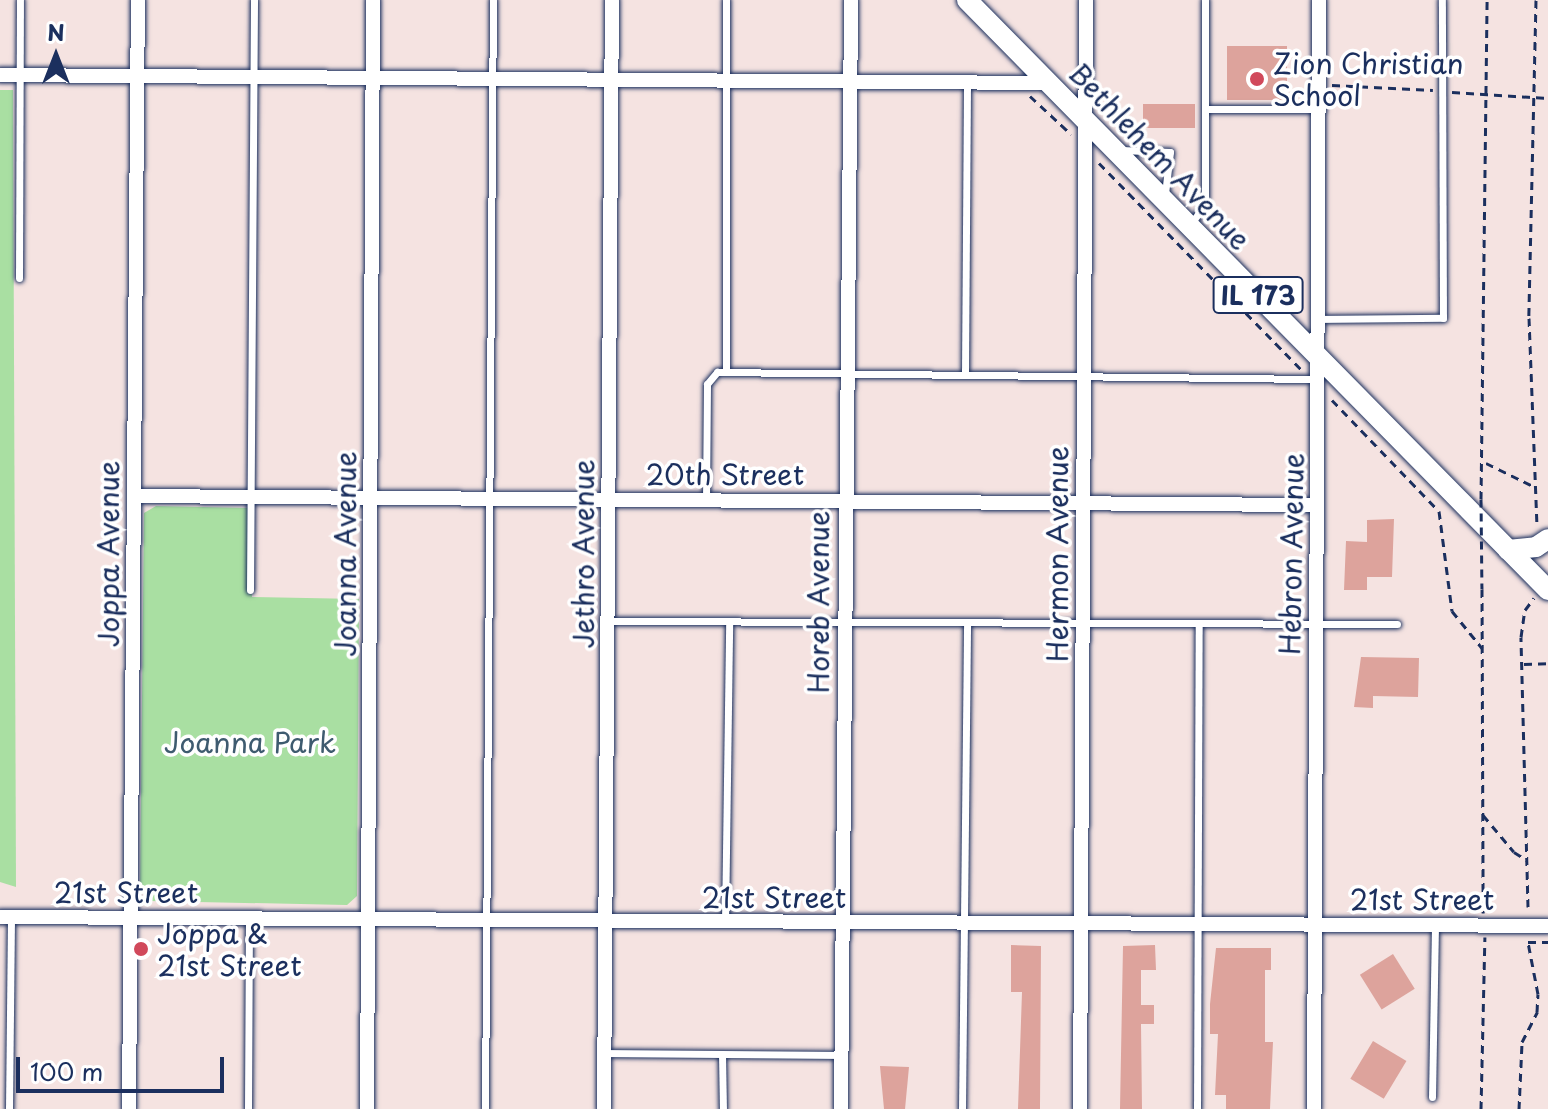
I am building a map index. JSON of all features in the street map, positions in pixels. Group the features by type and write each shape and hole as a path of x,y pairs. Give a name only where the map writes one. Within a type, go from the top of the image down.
{"main road":[{"name":"Bethlehem Avenue","path":"967,0 1118,150 1508,550 1542,593"},
{"path":"1508,550 1536,547 1542,535"}],"street":[{"name":"Joppa Avenue","path":"129,1109 138,0"},
{"name":"Joanna Avenue","path":"367,1109 373,0"},
{"name":"Jethro Avenue","path":"604,1109 612,0"},
{"name":"Horeb Avenue","path":"841,1109 844,501 851,0"},
{"name":"Hermon Avenue","path":"1080,1109 1086,0"},
{"name":"Hebron Avenue","path":"1314,1109 1319,0"},
{"path":"0,75 849,84 1049,83"},
{"name":"20th Street","path":"134,496 1317,505"},
{"name":"21st Street","path":"6,917 1548,926"}],"lane":[{"path":"19,278 20,0"},
{"path":"250,590 254,0"},
{"path":"485,1109 493,0"},
{"path":"726,0 726,371"},
{"path":"1190,226 1205,204 1205,0"},
{"path":"1317,319 1443,318 1442,0"},
{"path":"965,373 967,83"},
{"path":"1205,109 1318,109"},
{"path":"1118,150 1170,152 1165,200"},
{"path":"706,500 707,381 726,371 1083,375 1316,382"},
{"path":"609,621 1397,624"},
{"path":"725,923 729,621"},
{"path":"962,1109 967,622"},
{"path":"1197,1109 1199,624"},
{"path":"6,917 9,1109"},
{"path":"248,1109 249,919"},
{"path":"1432,1097 1435,926"},
{"path":"604,1053 841,1055"},
{"path":"722,1054 723,1109"},
{"path":"0,1070 9,1070"}],"path":[{"path":"1483,909 1481,499 1485,463 1487,0"},
{"path":"1536,0 1529,306 1533,486 1542,535"},
{"path":"1016,83 1085,148 1439,511 1452,611 1482,648"},
{"path":"1485,463 1533,486"},
{"path":"1528,907 1521,622 1542,593"},
{"path":"1523,664 1548,663"},
{"path":"1482,814 1492,830 1527,860"},
{"path":"1481,1109 1486,942"},
{"path":"1519,1109 1522,1042 1537,1012 1538,994 1528,942 1548,942"}],"green space":[{"path":"0,90 13,90 16,887 0,882"},
{"name":"Joanna Park","path":"156,506 249,508 252,597 359,599 357,896 347,905 150,901 140,884 144,513"}],"building":[{"path":"1227,46 1287,46 1287,100 1227,100"},
{"path":"1143,104 1195,104 1195,128 1143,128"},
{"path":"1394,519 1392,577 1367,577 1367,590 1344,590 1346,541 1367,542 1367,520"},
{"path":"1361,657 1419,658 1418,697 1373,696 1373,708 1354,707"},
{"path":"1011,945 1041,946 1040,1109 1018,1109 1022,992 1011,992"},
{"path":"1155,945 1156,970 1141,970 1141,1005 1154,1005 1154,1024 1141,1024 1142,1109 1120,1109 1123,946"},
{"path":"1216,948 1271,948 1271,970 1265,970 1265,1042 1273,1042 1270,1109 1226,1109 1226,1095 1215,1095 1218,1034 1210,1034 1210,1004"},
{"path":"1393,954 1415,989 1382,1009 1360,975"},
{"path":"1373,1041 1406,1061 1384,1099 1350,1079"},
{"path":"880,1066 909,1067 905,1109 884,1109"}],"place":[{"name":"Zion Christian School","path":"1257,79"},
{"name":"Joppa & 21st Street","path":"141,949"}]}
